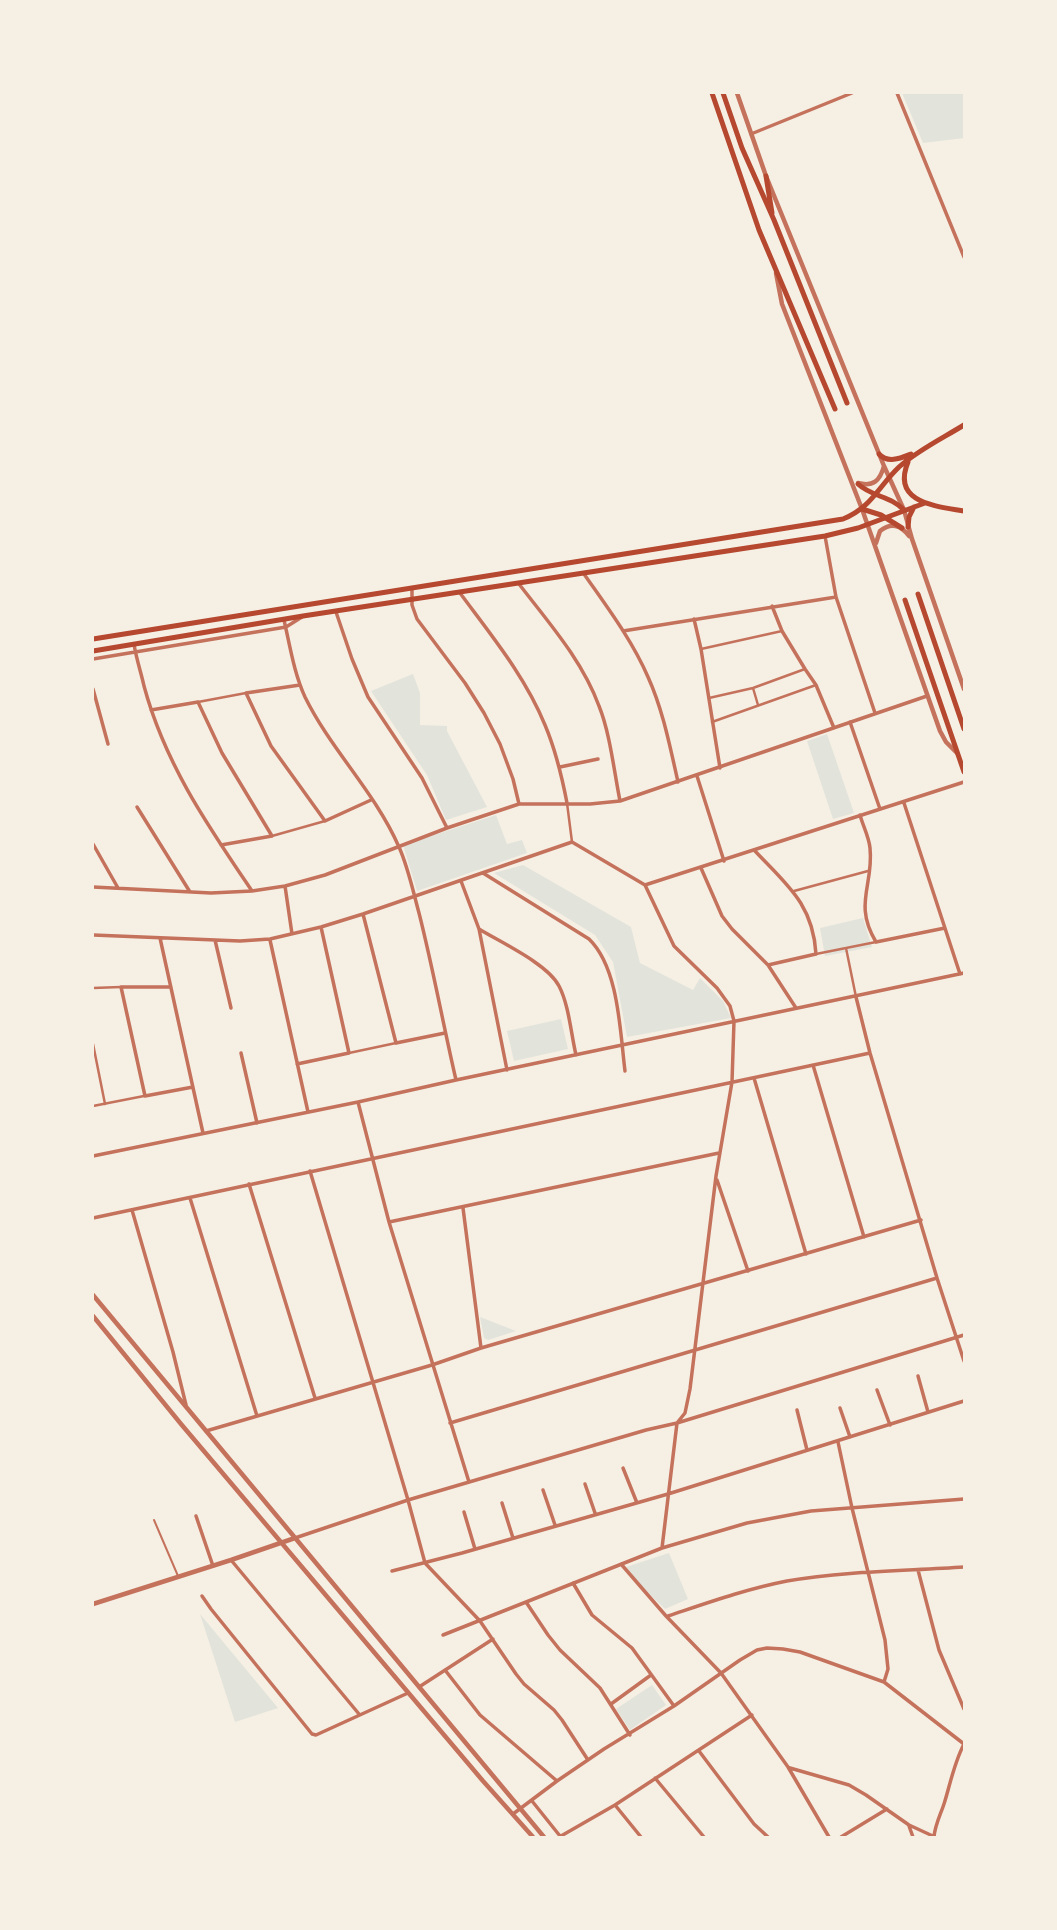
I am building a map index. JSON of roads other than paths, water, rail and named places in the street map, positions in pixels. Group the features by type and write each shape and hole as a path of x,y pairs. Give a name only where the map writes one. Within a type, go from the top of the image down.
{"main road":[{"path":"712,93 759,230 835,409"},
{"path":"723,93 742,148 774,220 847,403"},
{"path":"766,176 774,220"},
{"path":"93,639 837,520 862,509 909,459 964,425"},
{"path":"879,454 894,460 924,450"},
{"path":"909,459 904,474 906,487 913,496 925,503 964,511"},
{"path":"858,484 876,495 896,502 904,510"},
{"path":"93,651 825,536 868,525 925,503"},
{"path":"862,509 887,517 905,528 915,506"},
{"path":"918,594 964,729"},
{"path":"905,600 964,772"}],"street":[{"path":"737,93 766,176 904,510 905,528 912,539 964,689"},
{"path":"751,134 852,93"},
{"path":"897,93 964,257"},
{"path":"775,268 782,304 868,525 927,696 946,743 957,753"},
{"path":"850,480 869,485 875,482 884,466"},
{"path":"876,550 877,537 883,528 891,525 905,528"},
{"path":"825,536 836,597 875,713"},
{"path":"584,575 623,631 649,678 678,782"},
{"path":"519,584 579,662 590,685 601,709 620,801"},
{"path":"412,589 417,619 466,683 484,713 508,764 519,804"},
{"path":"460,593 507,656 545,725 560,767 572,842"},
{"path":"623,631 836,597"},
{"path":"772,606 782,631 816,685 834,728"},
{"path":"336,612 368,697 422,778 447,828"},
{"path":"93,659 286,627 303,616"},
{"path":"694,619 720,768"},
{"path":"284,620 291,655 309,705 372,799 398,846 415,897 456,1080"},
{"path":"701,649 782,631"},
{"path":"134,644 151,710 166,749 189,795 252,891"},
{"path":"709,698 754,688 805,669"},
{"path":"151,710 300,685"},
{"path":"712,722 816,685"},
{"path":"754,688 758,705"},
{"path":"93,689 108,744"},
{"path":"246,693 271,746 325,821"},
{"path":"93,887 190,892 252,891 285,886 325,875 447,828 519,804 620,801 927,696"},
{"path":"198,702 222,753 272,836"},
{"path":"850,722 880,809"},
{"path":"560,767 598,759"},
{"path":"697,776 724,861"},
{"path":"645,885 964,782"},
{"path":"221,845 272,836 325,821 372,799"},
{"path":"93,1156 257,1124 962,973 904,802"},
{"path":"137,807 190,892"},
{"path":"860,815 870,846 864,908 868,927 876,942"},
{"path":"93,935 215,940 270,939 363,914 572,842 645,885 674,946 717,988 730,1006 734,1021 732,1082 716,1176 686,1409 677,1423 662,1548"},
{"path":"93,844 118,888"},
{"path":"754,851 794,891 808,914 816,954"},
{"path":"701,868 725,921 768,965 796,1008"},
{"path":"794,891 868,871"},
{"path":"483,873 589,939 598,949 611,979 625,1071"},
{"path":"461,881 479,929 507,1070"},
{"path":"285,886 292,934"},
{"path":"363,914 396,1043"},
{"path":"321,927 349,1053"},
{"path":"768,965 945,928"},
{"path":"479,929 541,966 554,977 563,995 576,1055"},
{"path":"160,938 203,1133"},
{"path":"270,939 308,1112"},
{"path":"215,940 231,1008"},
{"path":"846,948 870,1053 964,1361"},
{"path":"121,987 145,1096"},
{"path":"93,988 171,987"},
{"path":"297,1064 445,1033"},
{"path":"93,1044 105,1104"},
{"path":"242,1053 257,1124"},
{"path":"93,1217 870,1053"},
{"path":"813,1065 864,1237"},
{"path":"754,1077 806,1254"},
{"path":"93,1106 192,1087"},
{"path":"358,1102 389,1222 469,1482"},
{"path":"389,1222 720,1153"},
{"path":"310,1171 425,1563 480,1620 524,1684 554,1710 588,1760"},
{"path":"716,1176 748,1271"},
{"path":"249,1184 315,1398"},
{"path":"190,1198 257,1416"},
{"path":"463,1207 481,1348"},
{"path":"132,1210 186,1407"},
{"path":"206,1431 921,1220"},
{"path":"450,1423 937,1278"},
{"path":"93,1295 544,1837"},
{"path":"93,1316 282,1544 533,1837"},
{"path":"93,1604 282,1544 408,1500 677,1423 964,1335"},
{"path":"918,1376 928,1412"},
{"path":"877,1390 890,1425"},
{"path":"392,1571 668,1494 964,1401"},
{"path":"840,1408 850,1437"},
{"path":"797,1410 807,1450"},
{"path":"837,1441 886,1640 888,1669 884,1682"},
{"path":"623,1468 637,1503"},
{"path":"585,1484 595,1513"},
{"path":"543,1490 555,1525"},
{"path":"443,1635 662,1548 747,1523 811,1511 964,1499"},
{"path":"502,1503 513,1538"},
{"path":"464,1512 475,1549"},
{"path":"196,1516 213,1566"},
{"path":"231,1560 359,1714"},
{"path":"620,1564 722,1673 788,1768 829,1837"},
{"path":"666,1616 767,1586 836,1574 964,1567"},
{"path":"918,1570 939,1650 964,1709"},
{"path":"573,1583 592,1615 632,1648 674,1706"},
{"path":"202,1596 311,1734 316,1735 408,1693"},
{"path":"526,1602 554,1643 600,1688 630,1735"},
{"path":"418,1687 493,1639"},
{"path":"513,1814 588,1760 757,1650 783,1649 800,1652 884,1682 964,1744 934,1837 909,1825 849,1785 788,1768"},
{"path":"445,1670 480,1715 557,1781"},
{"path":"611,1704 651,1675"},
{"path":"532,1800 561,1837 615,1805 752,1715"},
{"path":"699,1751 754,1824 768,1837"},
{"path":"655,1778 704,1837"},
{"path":"615,1805 641,1837"},
{"path":"841,1837 887,1809"},
{"path":"909,1825 913,1837"}],"lane":[{"path":"154,1520 178,1577"}]}
